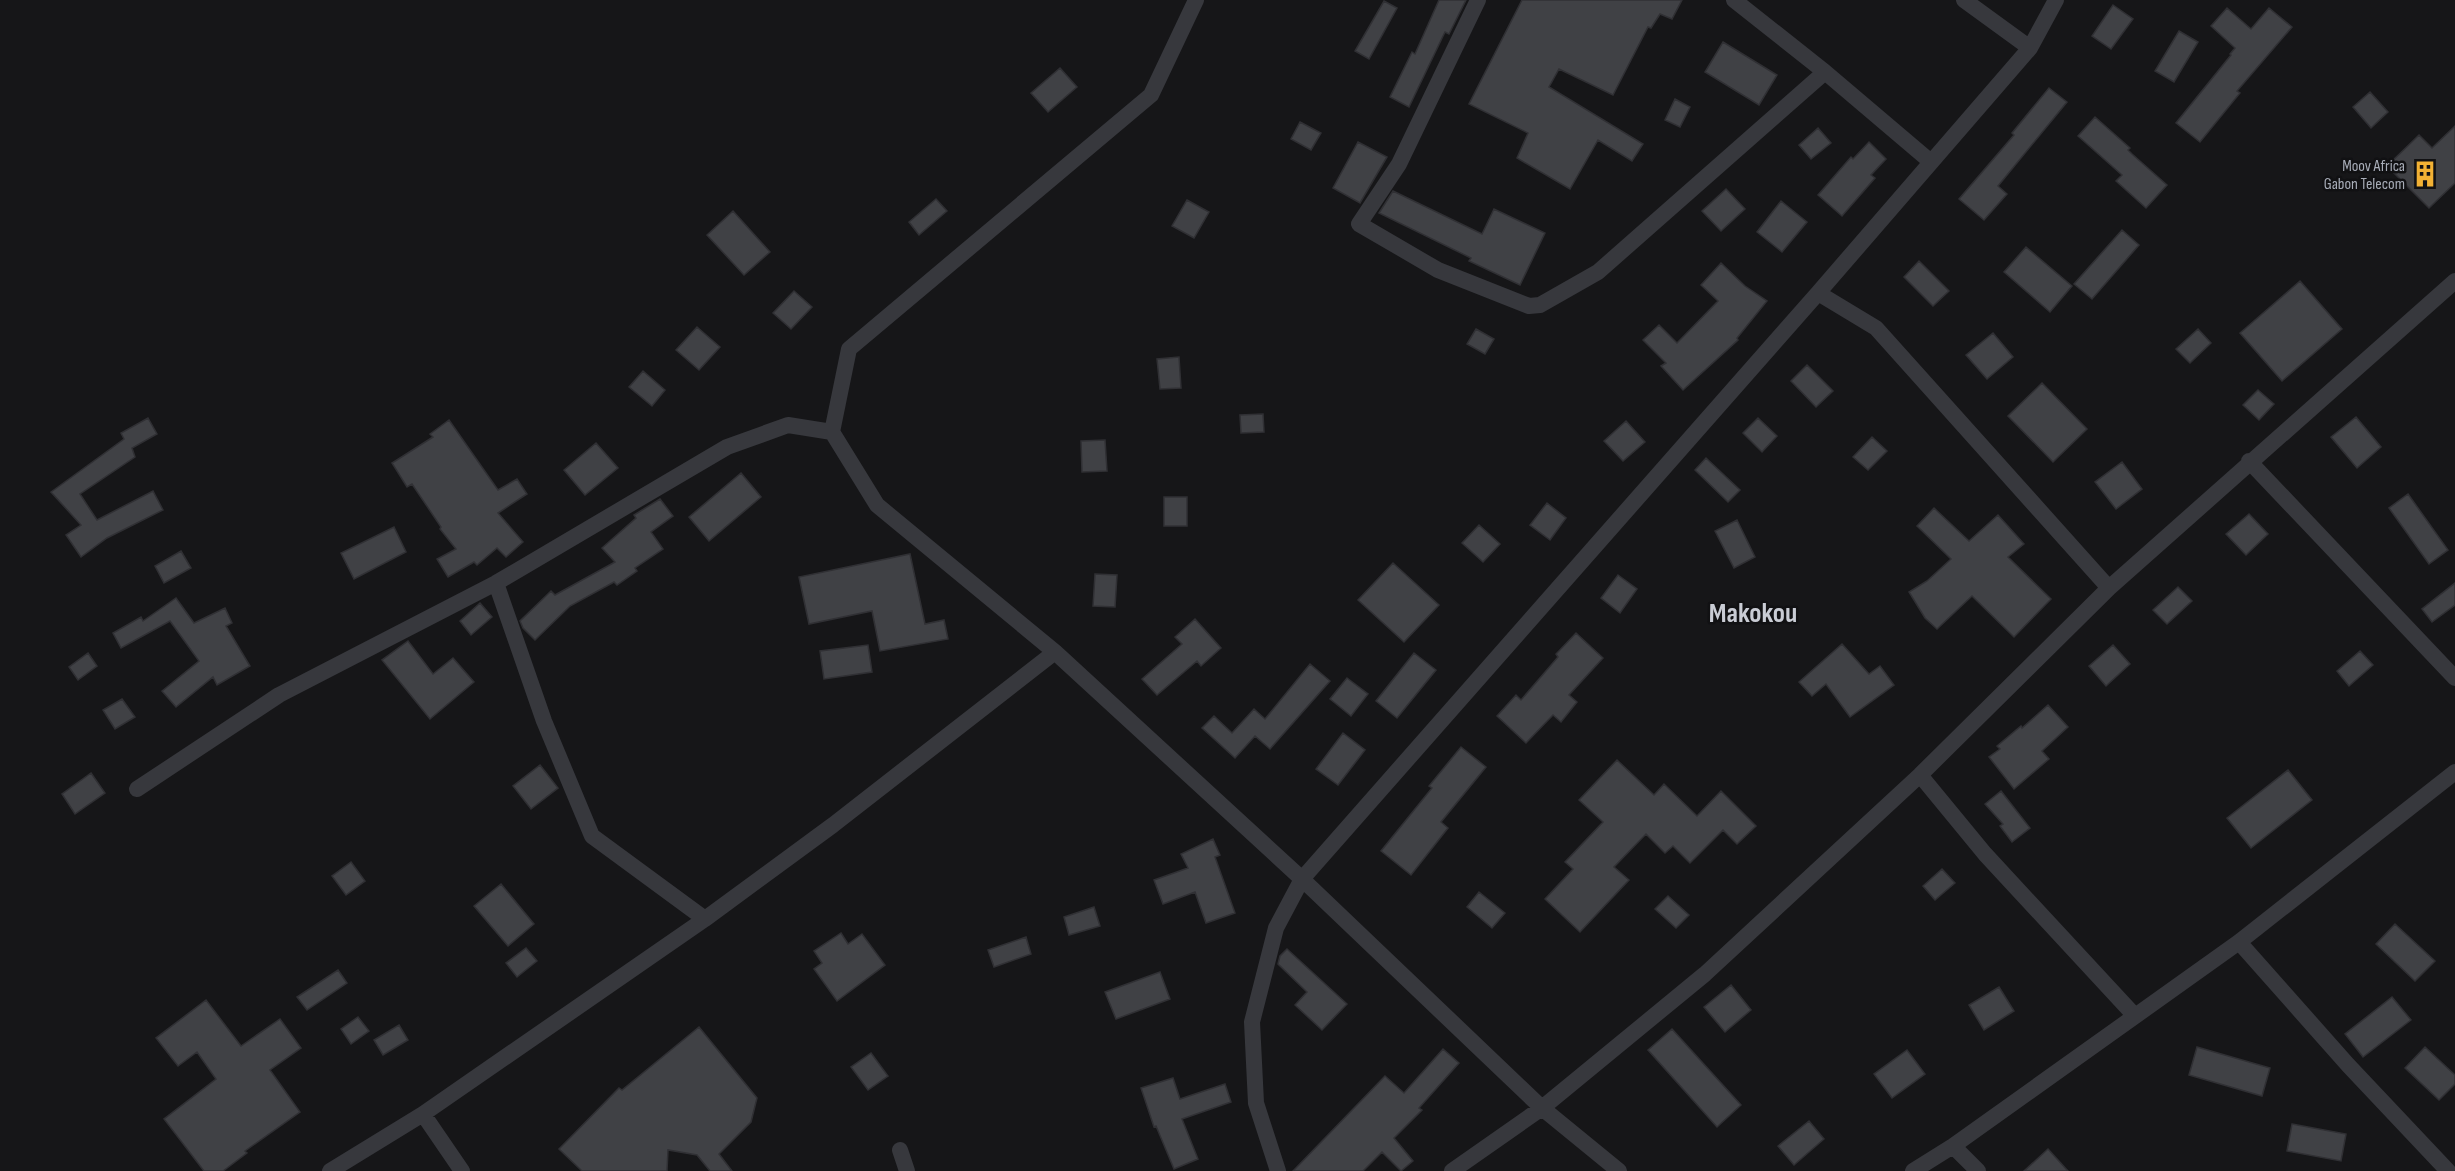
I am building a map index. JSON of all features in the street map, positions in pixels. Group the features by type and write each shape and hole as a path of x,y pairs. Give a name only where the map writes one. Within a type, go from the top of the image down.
{"street":[{"path":"1196,0 1150,95 849,350 832,432 877,505 1055,652 1302,879 1542,1108 1619,1171"},
{"path":"1478,0 1399,164 1359,224 1438,270 1529,306 1550,300 1598,272 1825,72"},
{"path":"1734,0 1825,72 1931,162"},
{"path":"1964,0 2030,48"},
{"path":"1278,1171 1256,1103 1252,1022 1276,928 1302,879 2030,48 2056,0"},
{"path":"1452,1171 1542,1108 1706,974 1920,775 2109,588 2249,461 2455,281"},
{"path":"1818,292 1876,328 2109,588"},
{"path":"137,789 279,695 496,583 727,447 788,425 832,432"},
{"path":"2249,461 2455,678"},
{"path":"496,583 544,721 592,836 705,919"},
{"path":"330,1171 423,1114 705,919 833,825 1055,652"},
{"path":"1913,1171 1953,1146 2239,942 2455,772"},
{"path":"1920,775 1985,854 2135,1016"},
{"path":"2239,942 2348,1065 2448,1171"},
{"path":"423,1114 462,1171"},
{"path":"1953,1146 1978,1171"},
{"path":"900,1150 907,1171"}],"building":[{"path":"1439,0 1466,0 1449,34 1445,32 1409,107 1390,97 1412,52 1415,54"},
{"path":"1522,0 1682,0 1672,19 1660,14 1651,28 1648,27 1613,95 1559,69 1549,87 1643,144 1632,161 1598,140 1570,189 1517,158 1528,133 1469,104"},
{"path":"1384,1 1397,8 1369,59 1355,51"},
{"path":"2113,5 2133,19 2111,49 2092,36"},
{"path":"2227,8 2251,29 2269,8 2292,27 2237,91 2240,93 2200,142 2176,123 2235,48 2211,26"},
{"path":"2179,31 2198,42 2174,82 2155,71"},
{"path":"1723,42 1777,75 1759,105 1705,72"},
{"path":"1060,68 1077,87 1048,112 1031,93"},
{"path":"2049,88 2067,102 1998,186 2007,194 1984,220 1959,199 2014,135 2012,133"},
{"path":"2370,92 2388,112 2371,128 2353,107"},
{"path":"1675,99 1690,107 1680,127 1665,120"},
{"path":"2095,117 2167,185 2146,208 2116,181 2122,175 2078,136"},
{"path":"1300,122 1321,133 1311,150 1291,139"},
{"name":"Moov Africa Gabon Telecom","path":"2455,126 2455,183 2429,208 2387,166 2419,135 2432,148"},
{"path":"1818,128 1831,143 1811,159 1799,145"},
{"path":"1358,142 1387,157 1360,203 1333,188"},
{"path":"1869,142 1886,159 1871,175 1875,178 1842,216 1818,195 1851,157 1853,159"},
{"path":"1726,189 1745,209 1721,231 1702,211"},
{"path":"1393,191 1482,234 1494,209 1545,233 1520,285 1469,261 1471,258 1379,213"},
{"path":"936,199 947,211 919,235 909,222"},
{"path":"1187,200 1209,212 1194,238 1172,226"},
{"path":"1781,201 1807,222 1782,252 1757,232"},
{"path":"733,211 770,252 744,275 707,235"},
{"path":"2122,230 2139,245 2092,299 2074,284"},
{"path":"2026,247 2072,286 2050,312 2004,272"},
{"path":"1919,261 1949,291 1933,306 1904,277"},
{"path":"1721,263 1745,286 1767,301 1737,338 1738,340 1683,390 1661,366 1666,363 1643,340 1659,325 1677,343 1718,301 1701,285"},
{"path":"2300,281 2342,329 2282,381 2240,333"},
{"path":"794,291 812,307 791,329 773,313"},
{"path":"697,327 720,347 699,370 676,350"},
{"path":"1476,329 1494,339 1485,354 1467,344"},
{"path":"2198,329 2211,343 2190,363 2176,349"},
{"path":"1993,333 2013,357 1987,379 1966,355"},
{"path":"1179,357 1181,388 1160,389 1157,359"},
{"path":"1807,365 1833,391 1816,407 1791,381"},
{"path":"643,371 665,390 652,406 629,387"},
{"path":"2042,383 2087,429 2053,462 2008,416"},
{"path":"2258,390 2274,404 2259,420 2243,405"},
{"path":"1263,414 1264,432 1241,433 1240,415"},
{"path":"2356,417 2381,447 2357,468 2331,437"},
{"path":"148,418 157,434 132,448 135,457 80,494 97,520 153,491 163,510 107,538 81,557 66,535 81,525 51,492 124,439 121,433"},
{"path":"1758,418 1777,436 1762,452 1743,433"},
{"path":"449,420 498,490 517,479 527,494 498,513 523,542 506,557 497,548 477,565 474,562 448,577 437,559 456,549 440,529 441,527 412,484 407,487 392,463 433,437 430,434"},
{"path":"1626,421 1645,442 1623,461 1604,441"},
{"path":"1872,437 1887,451 1868,470 1853,457"},
{"path":"1105,440 1107,471 1082,472 1081,441"},
{"path":"596,443 618,468 585,495 564,470"},
{"path":"1706,458 1740,490 1728,502 1695,470"},
{"path":"2122,462 2142,489 2116,509 2095,482"},
{"path":"741,473 761,497 709,541 689,517"},
{"path":"2408,494 2448,550 2429,564 2389,508"},
{"path":"1164,497 1187,497 1187,526 1164,526"},
{"path":"660,499 673,516 651,532 663,549 635,568 637,571 617,585 614,582 570,606 535,640 523,628 520,621 551,591 555,595 615,562 602,548 636,518 634,515"},
{"path":"1547,503 1566,518 1550,540 1530,525"},
{"path":"1934,508 1969,541 1998,515 2024,544 2008,557 2051,599 2014,637 1972,596 1937,629 1925,618 1909,592 1927,581 1951,559 1917,526"},
{"path":"2249,514 2268,534 2246,555 2226,534"},
{"path":"1737,520 1755,557 1734,568 1715,531"},
{"path":"1479,525 1500,544 1483,562 1462,543"},
{"path":"394,527 406,552 354,579 341,553"},
{"path":"181,551 191,568 164,583 155,566"},
{"path":"910,554 925,624 944,620 948,639 880,651 872,611 809,624 799,577"},
{"path":"1393,563 1439,605 1404,642 1358,600"},
{"path":"1095,574 1117,575 1115,607 1093,606"},
{"path":"1618,575 1637,589 1620,613 1601,598"},
{"path":"2455,583 2455,605 2432,622 2422,609"},
{"path":"2178,587 2192,601 2167,624 2153,610"},
{"path":"176,598 194,623 225,608 232,623 226,626 250,666 217,685 213,677 176,707 162,691 199,661 170,621 121,648 113,633 141,617 143,621"},
{"path":"480,603 492,617 471,635 460,621"},
{"path":"1195,619 1221,648 1201,666 1197,661 1157,695 1142,679 1182,644 1175,637"},
{"path":"1576,633 1603,658 1569,695 1577,702 1561,722 1553,715 1526,743 1497,716 1516,695 1521,700 1558,657 1556,654"},
{"path":"408,641 433,674 453,658 474,682 430,719 382,660"},
{"path":"1842,644 1869,674 1880,666 1894,685 1850,717 1826,684 1812,696 1799,682"},
{"path":"868,645 872,672 824,679 820,651"},
{"path":"2113,645 2130,664 2106,686 2089,666"},
{"path":"2360,651 2373,665 2349,686 2337,671"},
{"path":"88,653 97,666 78,680 69,667"},
{"path":"1414,653 1436,670 1397,718 1376,701"},
{"path":"1310,664 1330,681 1270,749 1255,736 1235,758 1202,728 1214,716 1232,733 1254,709 1265,719"},
{"path":"1347,678 1368,694 1351,716 1330,699"},
{"path":"122,699 135,717 115,729 103,710"},
{"path":"2048,705 2068,727 2042,751 2049,759 2014,789 1989,757 2000,749 1997,746"},
{"path":"1343,733 1365,750 1338,785 1316,769"},
{"path":"1461,747 1486,767 1441,822 1448,828 1411,875 1381,851 1432,788 1429,786"},
{"path":"1617,760 1654,795 1664,784 1697,816 1721,791 1756,826 1737,844 1723,830 1690,863 1673,846 1665,853 1646,834 1614,867 1629,880 1580,932 1545,899 1573,869 1565,862 1603,822 1579,800"},
{"path":"540,765 558,788 531,809 513,786"},
{"path":"2288,770 2312,800 2251,848 2227,818"},
{"path":"91,773 105,793 75,814 62,794"},
{"path":"2001,791 2030,828 2012,842 2000,826 2003,824 1985,804"},
{"path":"1213,839 1220,855 1215,857 1235,913 1206,923 1195,892 1163,904 1154,880 1188,868 1181,854"},
{"path":"351,862 365,881 346,895 332,876"},
{"path":"1942,869 1955,883 1935,900 1923,886"},
{"path":"501,884 534,924 508,946 474,906"},
{"path":"1479,892 1505,913 1492,928 1467,907"},
{"path":"1668,896 1689,915 1676,928 1655,909"},
{"path":"1094,907 1100,926 1069,935 1064,917"},
{"path":"2395,924 2435,961 2415,981 2376,944"},
{"path":"841,933 848,944 862,934 885,965 837,1001 814,969 822,963 814,951"},
{"path":"1026,937 1031,954 994,967 988,950"},
{"path":"526,948 537,961 517,977 506,963"},
{"path":"1287,949 1347,1004 1322,1030 1295,1005 1307,992 1278,964 1280,956"},
{"path":"338,970 347,983 307,1010 297,997"},
{"path":"1160,972 1170,999 1116,1019 1105,992"},
{"path":"1731,985 1751,1010 1725,1032 1704,1007"},
{"path":"1999,987 2014,1011 1984,1030 1969,1005"},
{"path":"2392,997 2411,1020 2363,1057 2345,1034"},
{"path":"206,1000 241,1046 280,1019 301,1048 270,1070 300,1112 245,1151 247,1153 223,1171 204,1171 164,1119 216,1079 197,1052 178,1066 156,1038"},
{"path":"358,1017 369,1031 351,1044 341,1029"},
{"path":"399,1025 408,1040 383,1055 374,1040"},
{"path":"699,1027 757,1098 751,1122 719,1154 732,1171 710,1171 697,1155 668,1150 667,1171 582,1171 559,1149 619,1088 622,1090"},
{"path":"1672,1029 1741,1105 1717,1127 1648,1050"},
{"path":"2197,1047 2270,1068 2262,1096 2189,1075"},
{"path":"2425,1047 2455,1075 2455,1084 2439,1100 2405,1068"},
{"path":"1443,1049 1459,1063 1419,1108 1422,1110 1394,1138 1413,1161 1401,1171 1382,1152 1363,1171 1293,1171 1385,1076 1404,1093"},
{"path":"1907,1050 1925,1074 1892,1098 1874,1074"},
{"path":"871,1053 888,1076 868,1090 851,1067"},
{"path":"1173,1078 1180,1099 1225,1084 1231,1102 1182,1119 1198,1159 1174,1169 1156,1126 1154,1127 1141,1088"},
{"path":"1809,1121 1824,1139 1794,1165 1778,1146"},
{"path":"2292,1124 2346,1134 2341,1161 2287,1151"},
{"path":"2048,1149 2068,1171 2024,1171"}],"place":[{"name":"Moov Africa Gabon Telecom","path":"2425,174"}],"district":[{"name":"Makokou","path":"1753,612"}]}
